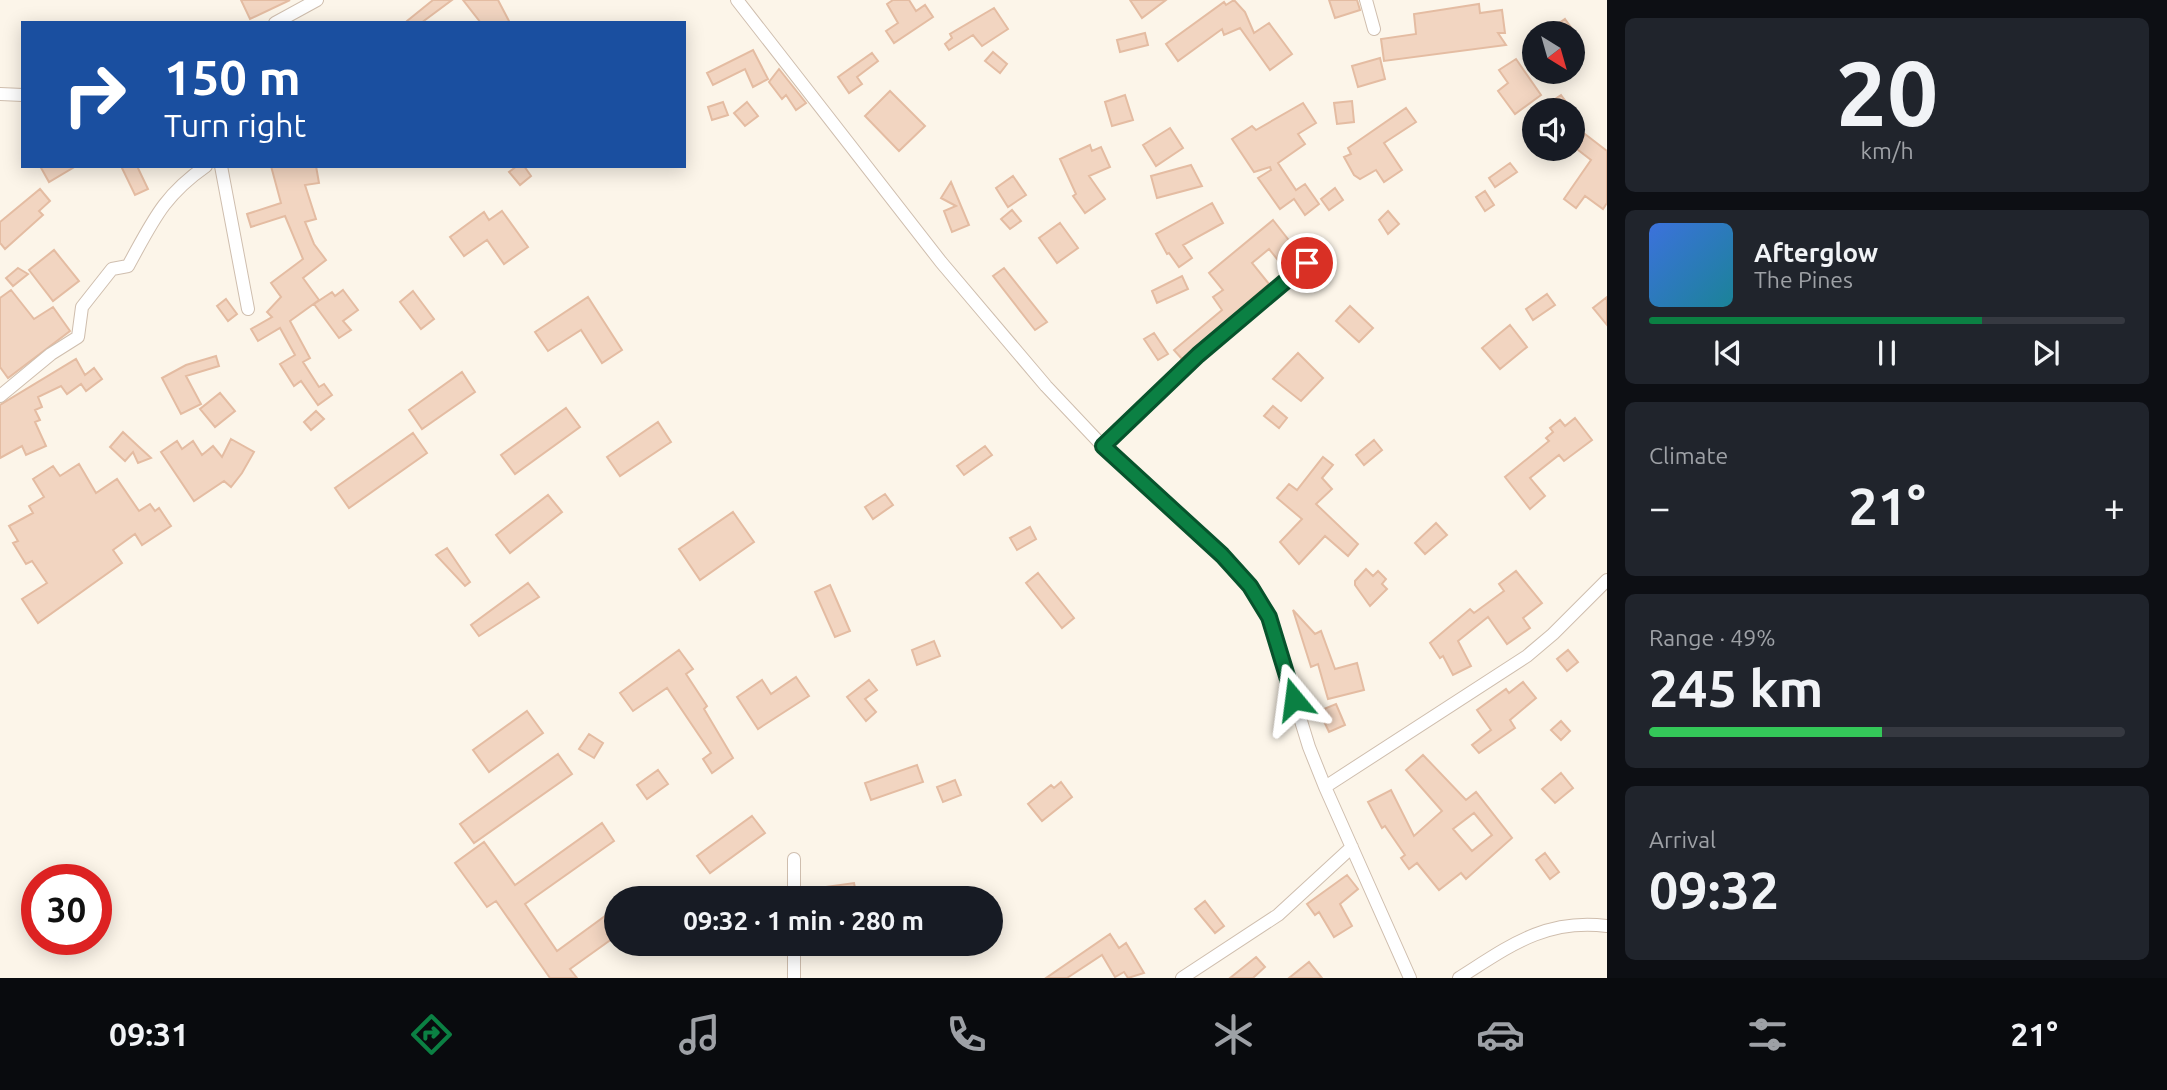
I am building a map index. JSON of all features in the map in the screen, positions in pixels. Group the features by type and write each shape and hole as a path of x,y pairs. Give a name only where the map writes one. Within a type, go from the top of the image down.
{"street":[{"path":"279,21 317,0"},
{"path":"737,0 942,262 1046,386 1103,446 1222,555 1250,586 1269,617 1309,747 1325,787 1410,978"},
{"path":"1366,0 1374,29"},
{"path":"0,94 21,95"},
{"path":"0,396 51,354 78,337 82,307 112,269 128,265 146,230 174,190 203,168"},
{"path":"221,168 248,309"},
{"path":"1103,446 1198,355 1307,263"},
{"path":"1325,787 1527,656 1607,580"},
{"path":"1182,978 1278,915 1352,847"},
{"path":"793,859 794,886"},
{"path":"1459,978 1520,939 1548,928 1607,926"},
{"path":"794,956 794,978"}],"building":[{"path":"241,0 290,0 250,19"},
{"path":"433,0 452,0 424,21 407,21"},
{"path":"463,0 498,0 509,21 479,21"},
{"path":"893,0 909,0 916,11 925,5 933,17 894,43 886,31 898,23 887,4"},
{"path":"1130,0 1166,0 1142,18"},
{"path":"1234,0 1245,12 1254,33 1269,23 1292,54 1270,70 1240,28 1224,35 1222,29 1178,61 1166,44 1224,2 1226,5"},
{"path":"1329,0 1357,0 1360,10 1335,18"},
{"path":"1479,4 1480,13 1502,10 1505,33 1498,33 1506,45 1384,61 1381,39 1416,34 1414,14"},
{"path":"994,8 1008,29 982,46 973,35 949,50 945,44 952,38 950,34"},
{"path":"1145,33 1148,45 1120,52 1117,40"},
{"path":"753,50 768,79 753,87 745,69 713,85 707,73"},
{"path":"993,52 1007,64 1000,73 985,61"},
{"path":"872,53 878,61 857,77 862,84 849,93 838,77"},
{"path":"1380,58 1385,79 1358,87 1352,66"},
{"path":"1516,59 1522,68 1522,84 1533,84 1541,95 1537,98 1522,98 1522,109 1515,114 1498,91 1508,83 1499,70"},
{"path":"779,69 806,103 796,110 786,95 782,99 769,82"},
{"path":"890,91 925,126 899,151 865,116"},
{"path":"1125,95 1133,120 1112,126 1105,102"},
{"path":"1352,101 1354,122 1337,124 1334,103"},
{"path":"723,102 728,115 712,120 708,107"},
{"path":"747,102 758,116 745,126 734,113"},
{"path":"1303,103 1316,123 1298,134 1305,144 1278,163 1296,190 1305,184 1319,204 1305,215 1294,199 1280,209 1258,178 1271,170 1270,167 1254,172 1232,139 1252,126 1256,130"},
{"path":"1406,108 1416,122 1384,143 1402,170 1384,182 1376,170 1360,179 1354,175 1344,157 1351,154 1348,148"},
{"path":"1170,128 1183,148 1156,166 1143,145"},
{"path":"1585,134 1607,151 1607,203 1603,209 1585,196 1576,208 1564,199 1591,160 1585,155"},
{"path":"1090,145 1092,151 1101,147 1110,167 1089,176 1105,199 1085,213 1073,196 1076,194 1060,159"},
{"path":"1510,163 1517,172 1495,187 1489,178"},
{"path":"1191,165 1202,186 1157,198 1151,176"},
{"path":"41,168 73,168 49,182"},
{"path":"122,168 138,168 148,189 135,195"},
{"path":"272,168 316,168 319,183 305,185 316,219 305,222 314,244 326,260 303,278 319,300 290,321 310,358 303,362 319,387 324,384 332,395 318,405 301,381 294,386 280,364 295,355 280,328 258,341 251,329 272,317 267,312 281,297 271,283 303,259 285,216 251,227 247,214 281,203"},
{"path":"514,168 525,168 531,176 520,185 509,172"},
{"path":"1013,176 1026,195 1008,207 996,188"},
{"path":"951,182 969,225 952,232 944,211 956,206 941,198"},
{"path":"1335,188 1343,200 1329,210 1321,199"},
{"path":"40,189 50,201 39,211 43,215 5,249 0,243 0,222"},
{"path":"1485,191 1494,205 1485,211 1476,197"},
{"path":"1212,203 1223,223 1183,245 1192,258 1179,267 1169,253 1167,254 1156,234"},
{"path":"1012,210 1021,221 1010,229 1001,219"},
{"path":"502,211 528,247 504,264 487,240 464,256 450,237 484,212 489,220"},
{"path":"1388,211 1399,224 1388,234 1379,220"},
{"path":"1273,220 1302,257 1286,270 1269,249 1252,263 1269,284 1182,359 1174,350 1222,310 1213,297 1223,290 1209,273"},
{"path":"1060,223 1078,248 1057,263 1039,238"},
{"path":"54,250 79,281 53,301 29,270"},
{"path":"18,268 28,274 13,286 6,278"},
{"path":"1004,268 1047,322 1035,330 993,276"},
{"path":"1311,272 1318,280 1303,291 1297,284"},
{"path":"1182,276 1188,289 1157,303 1152,291"},
{"path":"11,290 34,319 53,307 70,331 8,378 0,367 0,298"},
{"path":"343,290 358,310 343,321 351,330 339,338 314,304 332,292 335,296"},
{"path":"413,291 434,319 421,329 400,302"},
{"path":"1547,294 1555,305 1533,320 1526,309"},
{"path":"588,297 622,350 602,363 581,330 548,351 535,332"},
{"path":"1607,297 1607,325 1593,308"},
{"path":"226,299 237,314 228,321 217,306"},
{"path":"1350,306 1373,328 1359,342 1336,321"},
{"path":"1510,325 1527,347 1500,369 1482,348"},
{"path":"1154,333 1168,354 1158,360 1144,339"},
{"path":"1298,353 1323,378 1301,401 1273,379"},
{"path":"216,356 219,366 186,376 201,404 181,414 162,378 186,365"},
{"path":"76,359 85,375 94,368 102,379 86,391 81,384 67,394 61,386 38,397 42,407 35,410 40,420 35,422 46,446 26,455 22,446 0,458 0,405"},
{"path":"462,372 475,392 422,429 409,410"},
{"path":"220,393 235,411 215,427 200,409"},
{"path":"1273,406 1287,418 1279,428 1264,416"},
{"path":"566,408 580,427 515,474 501,455"},
{"path":"316,411 324,419 311,430 304,422"},
{"path":"1575,418 1592,440 1564,461 1559,455 1530,478 1545,496 1530,509 1505,477 1549,441 1546,438 1553,432 1550,428 1560,420 1565,426"},
{"path":"658,422 671,442 620,476 607,457"},
{"path":"123,432 151,458 138,463 133,452 125,461 110,447"},
{"path":"413,433 427,453 349,508 335,488"},
{"path":"231,439 254,452 242,473 231,487 224,481 194,501 161,452 177,441 182,449 193,441 202,455 213,446 222,457"},
{"path":"1374,440 1382,450 1364,465 1356,455"},
{"path":"985,446 992,455 964,475 957,466"},
{"path":"1323,457 1333,465 1322,478 1332,489 1316,504 1358,544 1348,556 1325,536 1299,564 1280,542 1302,519 1277,498 1289,484 1297,490"},
{"path":"79,464 96,493 117,479 139,511 150,504 155,511 159,508 171,526 142,545 135,534 113,550 122,563 38,623 22,599 47,583 32,561 26,564 13,543 18,541 9,526 33,513 29,506 44,497 33,479 53,466 60,476"},
{"path":"885,494 893,505 873,519 865,507"},
{"path":"548,495 562,512 510,553 496,535"},
{"path":"733,512 754,542 700,580 679,549"},
{"path":"1436,523 1447,535 1425,554 1415,543"},
{"path":"1030,527 1036,539 1017,550 1010,538"},
{"path":"447,548 470,582 465,586 436,555"},
{"path":"1366,569 1373,576 1378,571 1386,579 1382,584 1387,589 1370,606 1355,585 1355,581"},
{"path":"1516,571 1542,603 1523,618 1530,628 1507,644 1488,617 1458,641 1471,666 1453,675 1443,656 1440,658 1430,643 1470,609 1474,613 1504,591 1499,584"},
{"path":"1038,573 1074,618 1062,628 1026,583"},
{"path":"528,583 539,597 479,636 471,625"},
{"path":"830,585 850,631 835,637 815,592"},
{"path":"1293,610 1315,634 1321,631 1335,669 1357,663 1364,690 1328,699 1318,664 1311,667"},
{"path":"934,641 940,656 917,665 912,650"},
{"path":"679,650 693,669 686,674 707,706 704,709 733,758 712,773 703,759 711,753 667,688 633,711 620,693"},
{"path":"1568,650 1578,662 1567,671 1557,659"},
{"path":"796,677 809,696 758,729 737,697 762,680 771,694"},
{"path":"869,680 877,690 865,699 876,712 866,721 847,697"},
{"path":"1523,682 1536,698 1510,720 1515,728 1479,753 1472,745 1491,730 1477,710 1506,689 1509,693"},
{"path":"1336,704 1345,725 1329,732 1319,711"},
{"path":"527,711 543,733 489,772 473,750"},
{"path":"1561,721 1570,731 1561,740 1551,730"},
{"path":"589,734 603,743 594,758 579,749"},
{"path":"558,754 572,774 474,843 460,824"},
{"path":"1423,755 1466,800 1476,792 1512,838 1466,879 1461,873 1439,890 1417,863 1409,869 1401,858 1405,855 1385,826 1382,828 1368,802 1391,790 1414,836 1442,811 1406,770","holes":["1474,813 1492,835 1472,851 1453,829"]},
{"path":"917,765 923,782 871,800 865,783"},
{"path":"658,770 668,784 647,799 637,785"},
{"path":"1561,773 1573,788 1555,803 1542,789"},
{"path":"955,780 961,795 943,802 937,787"},
{"path":"1061,782 1072,797 1042,821 1028,804 1051,785 1054,788"},
{"path":"752,816 765,833 710,873 697,856"},
{"path":"602,823 614,841 525,904 557,951 604,917 604,945 570,969 577,978 550,978 496,901 487,907 455,863 484,842 515,885"},
{"path":"1545,853 1559,872 1550,879 1536,860"},
{"path":"1347,875 1358,889 1340,904 1352,926 1334,937 1319,912 1315,915 1307,904"},
{"path":"854,883 855,886 832,886"},
{"path":"1205,901 1224,926 1215,933 1195,909"},
{"path":"1110,934 1119,948 1126,943 1144,973 1128,978 1124,972 1115,977 1102,955 1067,978 1046,978"},
{"path":"1256,957 1265,967 1253,978 1230,978"},
{"path":"1309,962 1322,978 1289,978"}],"route":[{"path":"1294,699 1269,617 1250,586 1222,555 1103,446 1198,355 1307,263"}]}
